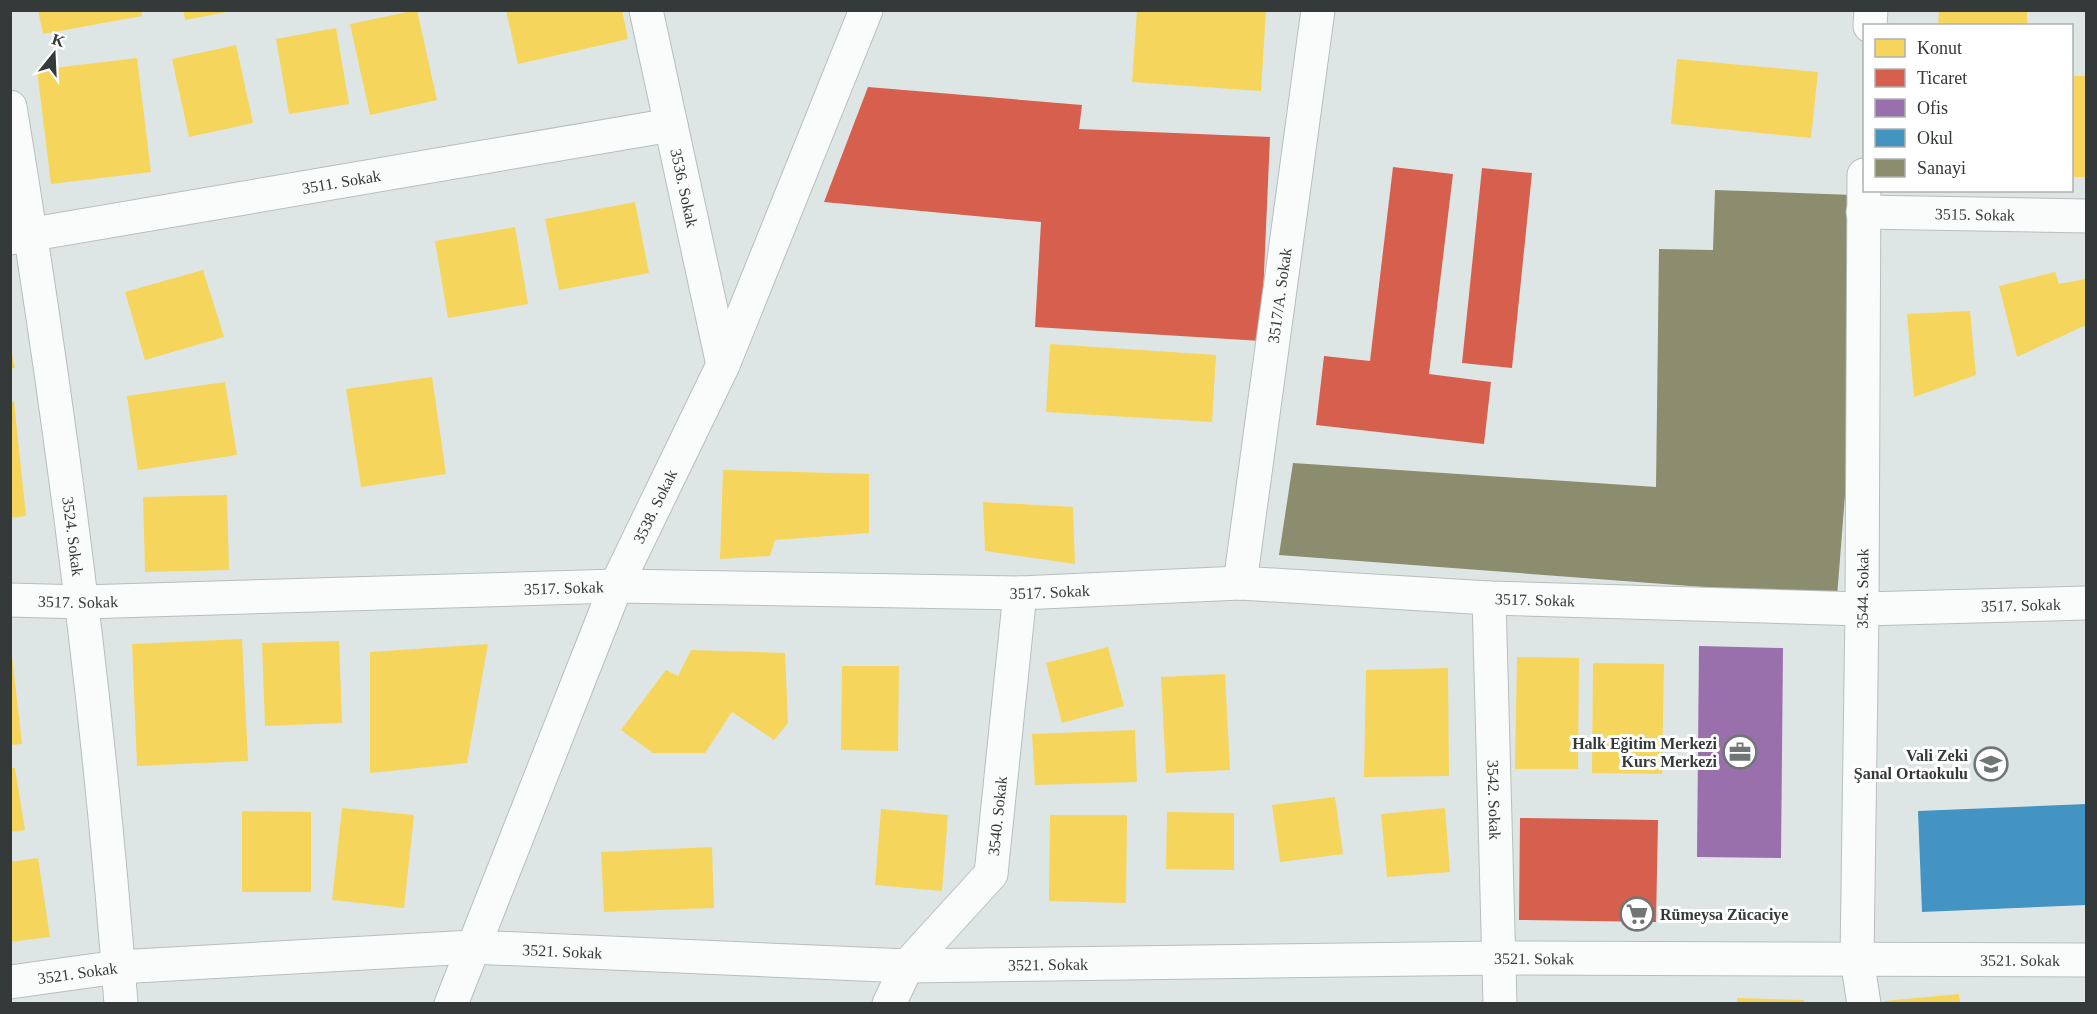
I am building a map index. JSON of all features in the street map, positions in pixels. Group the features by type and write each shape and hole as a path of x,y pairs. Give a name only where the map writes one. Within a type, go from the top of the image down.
{"street":[{"name":"3536. Sokak","path":"646,10 723,365"},
{"name":"3538. Sokak","path":"451,1004 616,586 723,365 866,10"},
{"name":"3517/A. Sokak","path":"1240,583 1318,10"},
{"name":"3524. Sokak","path":"10,107 21,237 83,602 121,1004"},
{"name":"3511. Sokak","path":"21,237 671,125"},
{"name":"3544. Sokak","path":"1864,192 1862,609 1857,959 1864,1004"},
{"name":"3515. Sokak","path":"1863,212 2086,216"},
{"name":"3517. Sokak","path":"10,600 83,602 616,586 1020,593 1240,583 1489,598 1862,609 2086,603"},
{"name":"3540. Sokak","path":"889,1004 907,966 992,874 1020,593"},
{"name":"3542. Sokak","path":"1489,598 1500,1004"},
{"name":"3521. Sokak","path":"10,982 118,966 472,947 907,966 1500,958 2086,960"}],"building: Konut":[{"path":"38,10 141,10 142,16 43,34"},
{"path":"183,10 227,10 227,12 185,20"},
{"path":"417,10 437,100 370,115 350,24"},
{"path":"506,10 622,10 628,39 518,64"},
{"path":"1137,10 1266,10 1261,91 1132,82"},
{"path":"1939,10 2027,10 2027,24 1938,24"},
{"path":"336,28 349,104 289,114 276,39"},
{"path":"236,45 253,123 189,137 172,59"},
{"path":"137,58 151,172 51,184 37,70"},
{"path":"1677,59 1818,72 1811,138 1671,124"},
{"path":"2073,76 2086,76 2086,177 2073,177"},
{"path":"635,202 649,273 559,290 545,219"},
{"path":"515,227 528,304 448,318 435,241"},
{"path":"203,270 224,337 145,360 125,292"},
{"path":"2055,272 2059,284 2086,279 2086,325 2017,357 1999,286"},
{"path":"1970,311 1976,375 1914,397 1907,314"},
{"path":"1050,344 1216,355 1212,422 1046,412"},
{"path":"10,346 15,368 10,369"},
{"path":"432,377 446,474 361,487 346,389"},
{"path":"225,382 237,455 138,470 127,396"},
{"path":"14,401 26,516 10,518 10,402"},
{"path":"723,470 869,474 869,533 775,540 770,556 720,559"},
{"path":"227,495 229,570 145,572 143,497"},
{"path":"983,502 1073,507 1075,564 985,551"},
{"path":"242,639 248,761 137,766 132,644"},
{"path":"339,641 342,723 265,726 262,643"},
{"path":"488,644 467,763 370,773 370,652"},
{"path":"1108,647 1124,706 1062,723 1046,663"},
{"path":"691,650 785,653 788,723 774,740 732,712 705,753 653,753 621,730 666,670 678,676"},
{"path":"10,656 12,656 22,744 10,745"},
{"path":"1517,657 1579,658 1578,769 1515,769"},
{"path":"1593,663 1664,664 1662,774 1592,773"},
{"path":"842,666 899,666 898,751 841,750"},
{"path":"1448,668 1449,776 1364,777 1366,670"},
{"path":"1225,674 1230,770 1166,773 1161,677"},
{"path":"1135,730 1137,782 1035,785 1032,734"},
{"path":"10,768 15,768 25,830 10,832"},
{"path":"1335,797 1343,854 1280,862 1272,805"},
{"path":"342,808 414,815 404,908 332,900"},
{"path":"1445,808 1450,872 1387,877 1381,814"},
{"path":"881,809 948,815 942,891 875,885"},
{"path":"242,811 311,812 311,892 242,892"},
{"path":"1167,812 1234,813 1234,870 1166,869"},
{"path":"1050,815 1127,815 1126,903 1049,901"},
{"path":"712,847 714,908 604,912 601,852"},
{"path":"38,858 50,937 10,942 10,862"},
{"path":"1959,994 1960,1004 1884,1004 1884,1001"},
{"path":"1737,998 1804,1000 1804,1004 1737,1004"}],"building: Ticaret":[{"path":"868,87 1082,105 1079,129 1270,137 1261,341 1035,327 1041,222 824,202"},
{"path":"1393,167 1453,174 1429,374 1491,382 1484,444 1316,425 1324,356 1370,361"},
{"path":"1482,168 1532,173 1512,368 1462,363"},
{"path":"1520,818 1658,820 1656,922 1519,920"}],"building: Ofis":[{"name":"Halk Eğitim Merkezi Kurs Merkezi","path":"1699,646 1783,648 1781,858 1697,857"}],"building: Okul":[{"path":"2086,804 2086,905 1922,912 1918,811"}],"building: Sanayi":[{"path":"1715,190 1853,195 1845,495 1837,597 1279,555 1293,463 1656,487 1659,249 1713,250"}],"place":[{"name":"Halk Eğitim Merkezi Kurs Merkezi","path":"1740,752"},
{"name":"Vali Zeki Şanal Ortaokulu","path":"1991,764"},
{"name":"Rümeysa Zücaciye","path":"1637,914"}]}
